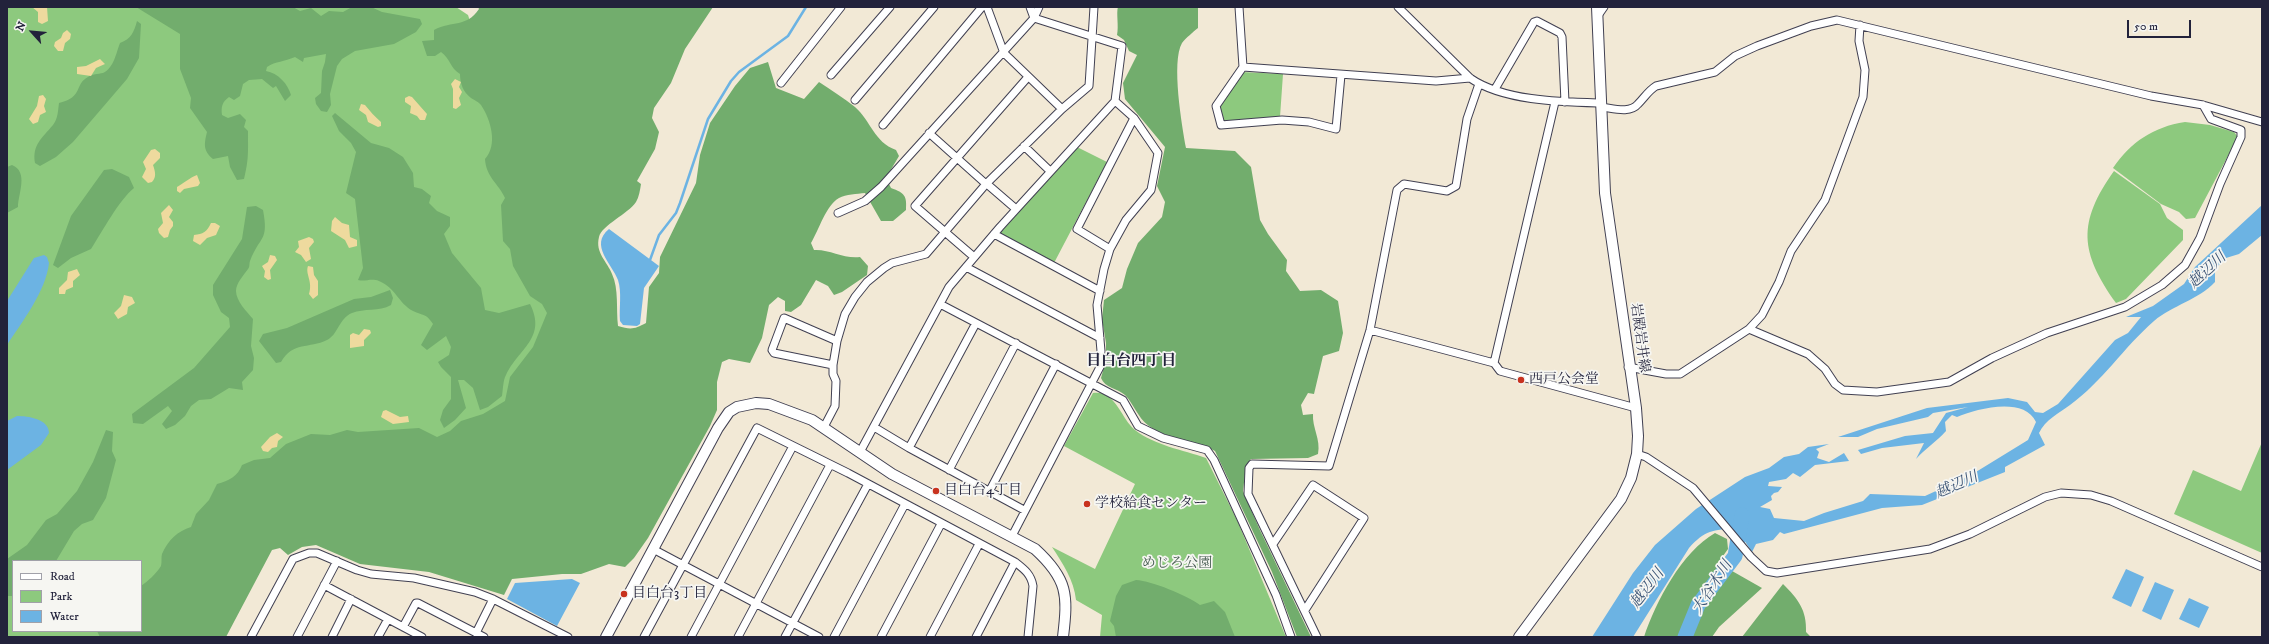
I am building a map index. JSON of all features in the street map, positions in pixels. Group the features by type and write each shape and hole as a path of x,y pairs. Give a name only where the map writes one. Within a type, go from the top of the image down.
{"street":[{"path":"781,83 841,7"},
{"path":"831,75 890,7"},
{"path":"855,100 934,7"},
{"path":"883,126 982,7"},
{"path":"987,7 1004,53 1028,78 1062,109"},
{"path":"1030,7 1034,18"},
{"path":"838,213 865,201 881,187 1004,53 1034,18 1039,7"},
{"path":"824,427 835,406 836,381 833,374 833,365 837,342 845,314 868,282 892,263 926,254 986,184 1062,109 1089,86 1094,7"},
{"path":"1239,7 1242,67 1216,106 1220,125 1282,120 1309,122 1336,129 1340,75"},
{"path":"1398,7 1470,78 1479,84 1555,102 1601,105 1626,110 1634,108 1650,89 1656,86 1715,72 1735,56 1811,26 1837,20 2151,96 2203,105 2262,122"},
{"name":"岩殿岩井線","path":"1519,637 1609,517 1631,478 1636,454 1638,436 1636,408 1628,367 1605,193 1597,7"},
{"path":"1597,18 1604,7"},
{"path":"860,452 949,287 1016,209 1115,101 1122,46 1034,18"},
{"path":"1495,89 1534,22 1537,21 1560,33 1562,37 1565,102"},
{"path":"1628,367 1666,374 1680,374 1749,329 1762,314 1779,282 1791,251 1825,200 1863,97 1865,70 1859,41 1860,25"},
{"path":"1242,67 1340,75 1436,80 1470,78"},
{"path":"974,257 915,206 1028,78"},
{"path":"1318,637 1248,494 1250,468 1252,464 1329,466 1370,330 1397,190 1404,184 1447,191 1456,186 1467,120 1479,84"},
{"path":"1012,536 1024,510 1093,383 1101,359 1097,305 1110,248 1134,208 1151,190 1158,153 1134,118 1115,101"},
{"path":"1494,363 1555,102"},
{"path":"1749,329 1808,354 1824,368 1835,384 1843,390 1877,392 1949,382 1992,358 2047,333 2125,307 2162,285 2185,265 2200,238 2220,184 2241,137 2241,130 2212,119 2203,105"},
{"path":"1110,248 1077,229 1134,118"},
{"path":"929,133 1016,209"},
{"path":"1024,146 1050,171"},
{"path":"994,234 1100,291"},
{"path":"966,267 1100,338"},
{"path":"940,304 1123,400 1138,426 1163,438 1207,450 1214,460 1276,595 1291,637"},
{"path":"833,365 774,353 772,350 784,318 837,342"},
{"path":"909,448 976,323"},
{"path":"1370,330 1494,363 1500,372 1636,408"},
{"path":"949,470 1016,343"},
{"path":"989,492 1056,364"},
{"path":"606,637 718,428 729,412 746,404 769,404 812,420 892,474 1035,549 1049,562 1059,576 1067,603 1063,637"},
{"path":"874,427 909,448 1024,510"},
{"path":"644,637 756,428 868,484 1015,562 1029,574 1033,586 1028,637"},
{"path":"691,637 793,446"},
{"path":"1636,454 1646,457 1693,488 1751,557 1766,571 1777,573 1930,549 1970,534 2045,497 2068,492 2092,495 2111,502 2262,567"},
{"path":"738,637 830,465"},
{"path":"785,637 868,484"},
{"path":"1273,544 1313,485 1364,518 1305,610"},
{"path":"834,637 905,504"},
{"path":"881,637 941,524"},
{"path":"930,637 979,544"},
{"path":"653,549 819,637"},
{"path":"251,637 293,559 309,553 317,553 371,574 414,578 475,592 494,599 568,637"},
{"path":"297,637 337,561"},
{"path":"976,637 1015,562"},
{"path":"324,585 422,637"},
{"path":"332,637 351,599"},
{"path":"476,633 494,599"},
{"path":"403,627 416,603 418,602 484,637"},
{"path":"378,637 388,619"}],"green space":[{"path":"7,7 456,7 468,15 557,289 519,442 320,466 138,637 7,637"},
{"path":"136,7 293,7 300,11 311,8 321,16 329,11 343,12 352,7 371,7 382,12 420,19 422,24 416,32 394,44 355,51 342,59 337,66 330,94 331,105 327,112 321,111 316,104 315,98 321,93 322,71 326,54 304,58 303,62 295,57 267,67 266,71 275,74 288,87 291,95 285,101 276,86 273,88 262,79 249,80 243,84 240,96 234,100 229,97 222,105 222,115 228,118 240,114 246,120 244,127 248,131 247,166 244,179 237,180 230,167 228,156 213,159 207,153 205,144 207,132 190,108 191,98 180,69 180,34"},
{"path":"478,7 713,7 685,49 671,83 654,108 652,118 659,132 655,149 637,181 641,184 637,200 627,211 605,228 599,237 598,243 600,252 610,269 616,286 618,326 633,328 639,327 646,323 649,287 659,273 660,257 696,183 700,155 710,123 735,86 750,68 768,62 776,88 804,99 819,82 855,107 865,118 878,137 896,150 899,156 886,178 891,188 902,193 904,196 906,201 906,210 893,221 881,221 865,193 852,194 839,198 830,206 811,243 814,250 826,251 848,257 860,257 868,266 867,275 842,292 834,295 828,286 816,280 801,305 791,312 785,311 785,301 778,297 769,305 762,338 750,363 729,359 722,362 717,382 717,410 710,426 648,538 634,558 625,567 609,564 581,574 562,574 512,579 504,595 429,572 360,564 316,545 302,547 288,555 280,548 272,550 226,637 100,637 98,632 142,632 142,585 157,572 161,566 162,554 170,540 182,531 191,527 196,514 209,500 217,484 232,478 242,465 254,460 270,458 286,444 311,434 330,435 347,430 358,432 419,428 437,437 450,431 461,421 483,414 505,401 510,377 533,347 547,313 542,304 530,296 513,266 510,249 503,241 501,205 505,198 490,175 486,165 485,159 491,147 492,132 485,111 478,102 466,93 461,84 460,74 454,69 444,54 441,52 435,56 427,56 422,41 434,40 434,30 469,19 479,9"},
{"path":"1118,7 1198,7 1198,28 1182,43 1177,64 1178,94 1186,148 1235,151 1251,167 1260,220 1268,234 1287,260 1286,271 1300,291 1321,290 1338,301 1343,333 1339,351 1323,356 1314,394 1308,393 1301,405 1303,415 1313,414 1319,449 1318,454 1308,458 1251,459 1246,466 1243,491 1311,637 1297,637 1272,572 1215,451 1199,444 1165,435 1149,426 1141,419 1125,395 1105,384 1101,378 1106,360 1106,343 1102,319 1104,300 1122,288 1127,269 1138,243 1162,217 1165,202 1157,186 1165,147 1125,99 1123,83 1137,55 1129,51 1124,40 1117,35"},
{"path":"137,21 141,24 139,58 127,79 73,142 56,157 40,166 35,163 34,157 36,146 55,123 59,103 72,97 81,83 91,75 103,73 110,68 120,43 132,35"},
{"path":"1241,72 1283,74 1280,117 1223,124 1219,106"},
{"path":"335,113 371,143 389,148 403,157 413,173 414,187 422,189 431,196 429,203 437,211 450,217 450,226 444,234 452,253 481,288 485,310 499,313 530,304 534,316 535,326 533,334 505,377 502,396 488,407 480,410 473,388 464,380 458,380 466,408 455,420 444,428 440,420 443,410 451,399 451,377 438,362 449,355 451,347 446,336 427,350 421,345 433,324 428,318 408,308 385,284 376,280 358,280 363,268 355,199 346,193 356,152 351,143 339,131 332,116"},
{"path":"2185,122 2210,125 2234,132 2238,137 2195,218 2186,219 2179,212 2161,204 2113,168 2135,143 2144,137 2173,124"},
{"path":"1077,147 1107,162 1054,263 1000,235 999,232"},
{"path":"12,165 17,168 20,173 21,184 18,207 7,213 7,167"},
{"path":"112,169 129,177 134,188 122,200 91,249 71,258 58,268 53,265 71,216 104,170"},
{"path":"2114,171 2160,204 2167,218 2183,230 2183,240 2126,299 2116,303 2095,268 2090,253 2088,237 2089,222 2094,206"},
{"path":"256,206 263,210 265,220 264,233 250,261 249,268 240,279 236,288 236,295 238,299 253,319 251,346 254,358 253,370 242,382 243,390 229,388 211,399 199,400 191,406 185,416 175,425 166,429 162,424 172,411 168,406 143,424 133,423 132,414 194,368 230,327 229,318 221,312 213,295 213,285 242,239 247,207"},
{"path":"390,290 393,298 391,305 348,315 341,322 331,338 320,343 296,348 286,355 281,362 276,363 259,341 263,334 287,328 354,299 371,297"},
{"name":"めじろ公園","path":"1093,393 1101,393 1113,400 1130,425 1151,440 1206,458 1237,520 1286,637 1100,637 1102,615 1076,600 1070,579 1052,547 1095,569 1135,484 1064,446"},
{"path":"106,430 113,432 112,451 116,460 106,498 93,520 82,524 74,531 57,560 12,560 12,596 7,596 7,559 27,545 46,520 57,514 77,491 93,462"},
{"path":"2262,442 2262,553 2174,514 2193,470 2241,491"},
{"path":"1715,533 1727,539 1728,549 1718,563 1762,588 1719,627 1712,637 1644,637 1663,593 1681,565 1703,541"},
{"path":"1136,580 1169,589 1200,605 1214,601 1225,612 1235,637 1116,637 1114,626 1110,621 1116,596 1122,585"},
{"path":"1783,584 1800,605 1805,617 1806,632 1811,637 1742,637"}],"sand":[{"path":"32,7 47,7 48,21 42,24 38,22 38,12"},
{"path":"67,30 71,34 70,39 65,43 63,51 58,51 54,46 55,42 61,38 63,33"},
{"path":"100,59 105,64 96,68 91,76 77,74 77,67 86,66"},
{"path":"455,79 461,82 459,87 462,92 459,98 461,105 456,109 453,108 453,89 451,84"},
{"path":"43,95 46,99 44,106 46,112 40,115 38,122 33,124 29,119 37,106 39,96"},
{"path":"409,96 412,97 427,114 425,120 420,120 417,116 410,113 411,106 405,102 405,98"},
{"path":"361,104 365,105 381,122 381,126 378,127 368,122 366,115 359,110"},
{"path":"155,149 160,153 160,158 153,165 155,178 152,182 148,183 142,177 146,169 143,162 151,150"},
{"path":"197,175 200,183 198,186 184,189 180,193 177,191 177,187"},
{"path":"169,205 173,210 169,217 173,222 173,226 168,237 164,238 159,233 158,229 163,223 161,213"},
{"path":"335,217 342,223 349,225 350,237 357,240 357,246 349,248 345,240 331,231 332,221"},
{"path":"211,223 215,223 220,226 216,235 207,238 200,245 193,241 194,235 204,232 208,229"},
{"path":"309,237 313,239 314,242 309,248 311,259 306,262 301,255 295,252 299,247 298,241"},
{"path":"270,255 275,256 277,260 270,270 271,279 268,280 264,277 265,271 262,266 268,262"},
{"path":"308,266 313,267 314,275 318,281 318,295 313,299 309,294 310,285 307,272"},
{"path":"77,269 80,275 73,281 73,287 66,290 65,294 59,294 59,288 67,280 68,272"},
{"path":"124,295 132,297 135,303 128,307 127,314 118,319 114,313 121,306"},
{"path":"364,329 370,330 371,333 364,340 364,346 350,348 350,335 353,333 359,335"},
{"path":"386,410 400,417 408,416 409,422 393,424 381,417 383,411"},
{"path":"277,433 283,437 278,441 277,447 272,448 268,452 263,451 261,447 270,437"}],"water":[{"name":"越辺川","path":"2262,205 2262,235 2239,254 2226,258 2215,269 2215,282 2208,288 2161,315 2143,331 2082,396 2045,424 2039,433 2045,445 2005,467 2005,472 1922,505 1882,508 1784,534 1780,532 1773,540 1756,544 1752,552 1736,528 1715,530 1705,534 1689,548 1633,637 1592,637 1633,573 1655,545 1696,509 1745,477 1769,468 1784,457 1799,454 1808,447 1829,444 1816,449 1819,452 1817,458 1829,462 1844,453 1849,461 1815,465 1800,477 1793,473 1786,479 1769,482 1768,486 1782,487 1778,492 1771,496 1772,500 1760,507 1770,509 1774,518 1804,521 1863,501 1870,494 1925,496 1971,475 2028,440 2036,422 2030,414 2021,409 2011,407 1987,408 1957,417 1952,415 1945,422 1946,431 1916,459 1924,443 1882,448 1861,454 1858,450 1905,436 1933,433 1946,413 1968,407 1933,413 1928,417 1877,429 1858,437 1838,437 1927,408 2008,398 2027,402 2035,412 2043,413 2058,404 2115,340 2128,333 2141,317 2126,317 2153,306 2184,284 2195,267"},
{"path":"609,229 659,266 644,288 640,324 637,326 623,325 620,321 620,295 618,280 601,248 603,235"},
{"path":"44,255 47,257 49,263 43,284 32,306 7,345 7,301 34,258"},
{"path":"17,416 42,421 46,424 49,433 41,445 7,470 7,421"},
{"path":"2126,569 2144,577 2131,607 2112,598"},
{"path":"572,579 580,583 557,626 507,599 515,583"},
{"path":"2155,582 2174,590 2161,620 2142,611"},
{"path":"2189,598 2209,607 2199,628 2179,619"}],"waterway":[{"path":"650,260 659,235 676,213 708,119 731,81 739,72 788,36 806,7"},
{"name":"大谷木川","path":"1685,637 1698,605 1735,556 1742,515"}],"place":[{"name":"西戸公会堂","path":"1521,380"},
{"name":"目白台4丁目","path":"936,491"},
{"name":"学校給食センター","path":"1087,504"},
{"name":"目白台3丁目","path":"624,594"}],"district":[{"name":"目白台四丁目","path":"1131,362"}]}
